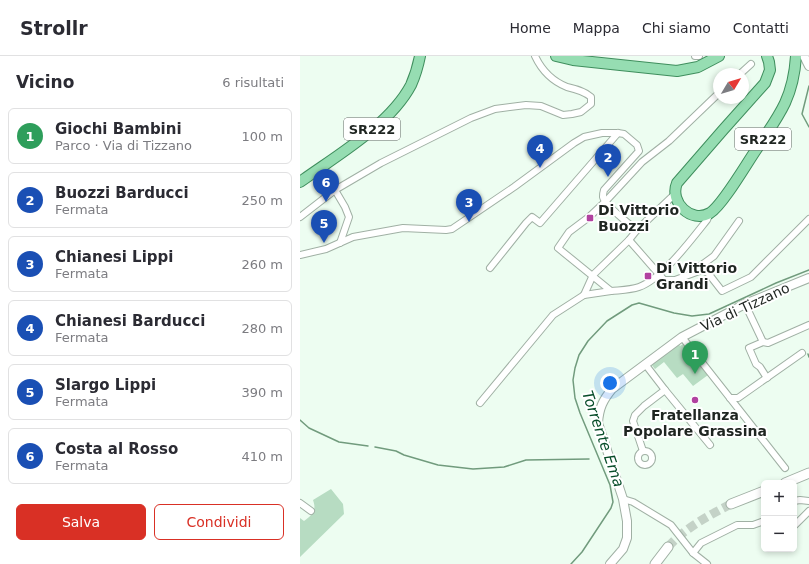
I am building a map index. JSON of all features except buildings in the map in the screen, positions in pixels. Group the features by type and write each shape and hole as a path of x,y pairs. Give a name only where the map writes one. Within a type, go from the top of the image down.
{"main road":[{"name":"SR222","path":"300,182 383,121 412,84 420,56"},
{"path":"556,56 579,60 681,71 698,67 719,56"},
{"name":"SR222","path":"675,194 676,185 682,176 765,83 770,70 767,56"},
{"name":"SR222","path":"710,213 722,201 782,109 792,86 796,56"},
{"path":"675,194 678,204 686,212 693,215 702,216 710,213"},
{"path":"792,480 809,473"},
{"path":"731,504 761,492"},
{"path":"655,564 668,547"}],"street":[{"path":"300,216 335,190 395,156 471,118 495,109 526,105 541,106 563,114 572,114 588,107 591,104 591,97 586,93 554,81 544,72 535,56"},
{"path":"804,56 809,66"},
{"path":"747,68 751,64"},
{"path":"611,290 558,248 568,232 589,217 606,202 642,162 669,141 713,99"},
{"path":"300,255 326,249 353,237 403,228 452,229 514,187 574,143 584,137 602,133 624,134 638,148 639,151 604,190 603,199 619,215 638,230"},
{"path":"490,268 532,217 540,223 618,133"},
{"path":"335,190 349,217 340,243"},
{"path":"584,295 593,275 675,194"},
{"path":"480,403 553,315 584,295 611,290 630,289 652,281 699,231 710,213"},
{"path":"629,240 664,280 674,280 702,270 708,273 722,291 751,277 809,220"},
{"path":"685,276 714,256 739,221"},
{"name":"Via di Tizzano","path":"610,564 623,549 627,538 627,521 623,499 598,423 599,411 605,397 612,389 682,337 745,304 809,278"},
{"path":"745,304 763,342"},
{"path":"767,378 760,367 756,364 749,348 763,342 768,344 809,326"},
{"name":"Via di Tizzano","path":"682,337 785,468"},
{"path":"735,405 738,398 802,353"},
{"path":"645,364 710,445"},
{"path":"643,451 633,421 635,415 665,390"},
{"path":"730,398 738,398"},
{"path":"623,499 633,502 671,525 692,553 707,564"},
{"path":"797,501 809,501"},
{"path":"300,503 311,511"},
{"path":"797,523 809,511"},
{"path":"692,553 701,543 737,525 753,525 761,522"}],"green space":[{"path":"678,343 680,346 683,344 708,375 693,386 683,374 677,378 664,362 655,369 651,364"},
{"path":"331,489 343,504 344,514 300,557 300,518 304,521 309,517 314,510 313,500"}],"waterway":[{"name":"Torrente Ema","path":"809,86 802,114 809,127"},
{"name":"Torrente Ema","path":"571,564 582,552 611,508 613,502 610,485 575,398 573,380 575,368 579,355 588,341 607,321 632,305 639,303 674,313 692,316 709,314 776,283 809,270"},
{"path":"300,420 309,428 339,442 368,446"},
{"path":"375,447 396,451 404,455 438,465 473,469 504,467 526,460 589,459"}],"tunnel":[{"path":"668,547 689,528 731,504"}],"place":[{"name":"Chianesi Barducci","path":"540,168"},
{"name":"Buozzi Barducci","path":"608,177"},
{"name":"Costa al Rosso","path":"326,202"},
{"name":"Di Vittorio Buozzi","path":"590,218"},
{"name":"Chianesi Lippi","path":"469,222"},
{"name":"Slargo Lippi","path":"324,243"},
{"name":"Di Vittorio Grandi","path":"648,276"},
{"name":"Giochi Bambini","path":"695,374"},
{"name":"Fratellanza Popolare Grassina","path":"695,400"}]}
